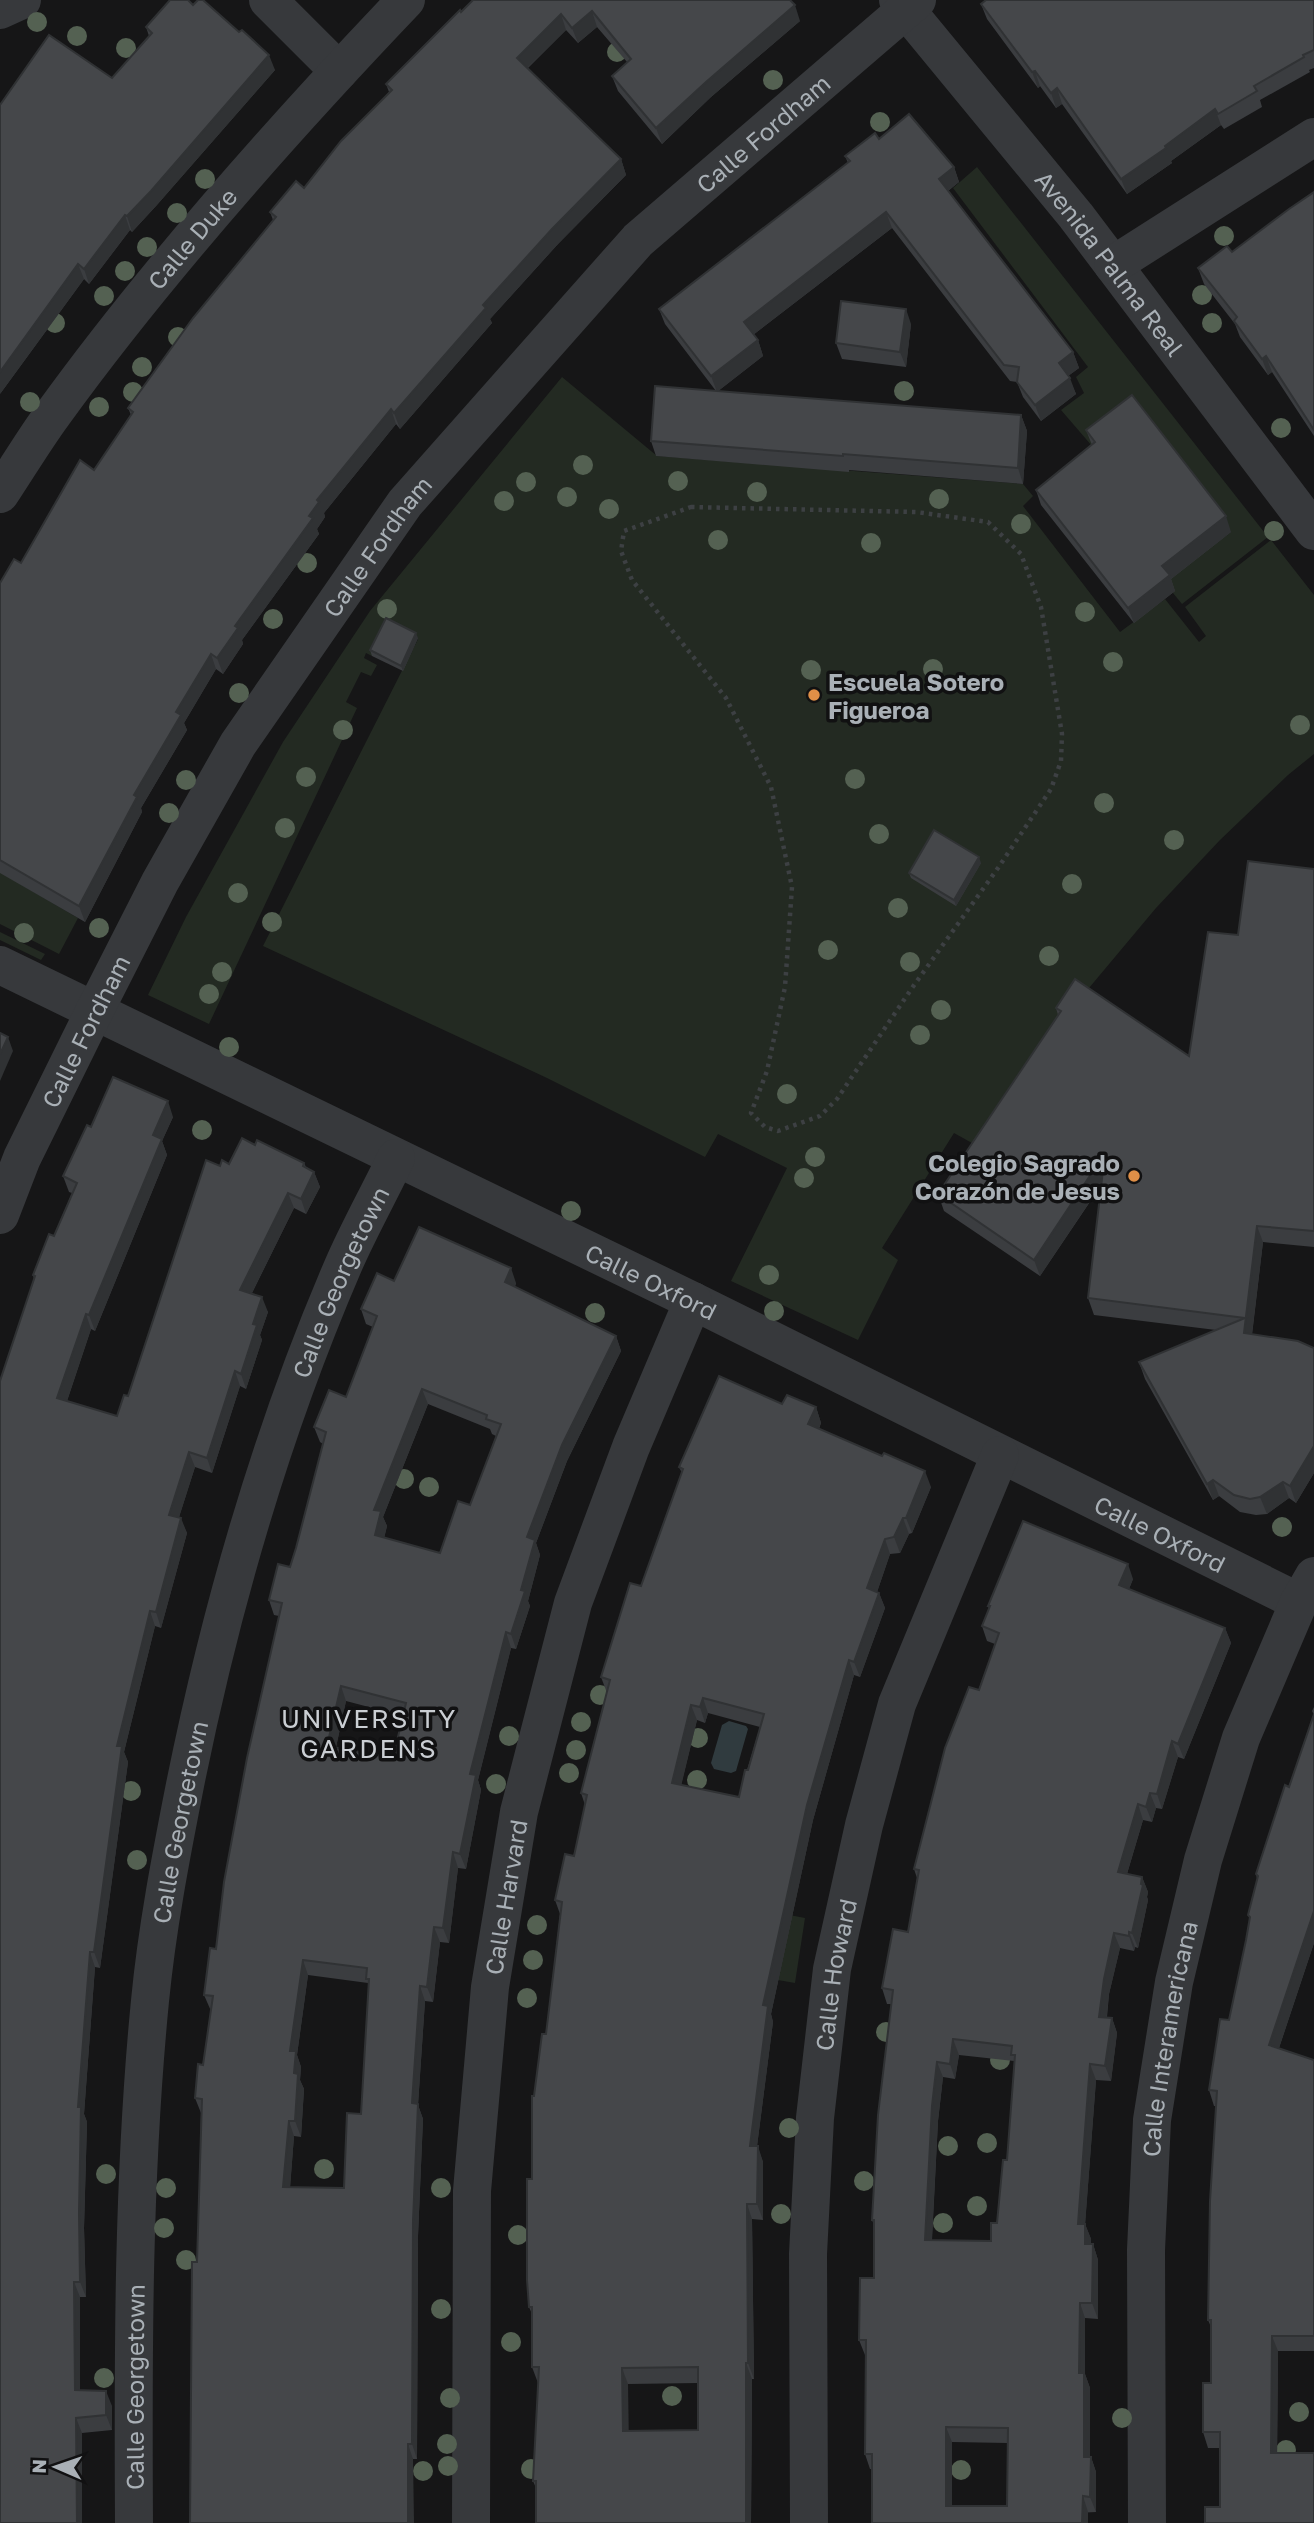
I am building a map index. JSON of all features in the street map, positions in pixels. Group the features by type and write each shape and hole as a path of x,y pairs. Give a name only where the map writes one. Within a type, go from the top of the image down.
{"street":[{"path":"0,10 22,0"},
{"path":"268,0 339,71"},
{"name":"Calle Duke","path":"0,494 53,414 162,272 339,71 406,0"},
{"name":"Avenida Palma Real","path":"906,3 1076,216 1314,531"},
{"name":"Calle Fordham","path":"0,1215 22,1158 94,1012 160,882 238,744 405,503 638,240 906,3"},
{"path":"1113,265 1314,137"},
{"name":"Calle Oxford","path":"0,965 693,1301 1000,1455 1307,1589"},
{"name":"Calle Georgetown","path":"134,2523 134,2254 150,2000 165,1886 206,1683 228,1594 254,1508 302,1368 344,1264 397,1158"},
{"name":"Calle Harvard","path":"471,2523 472,2191 490,1987 519,1812 573,1603 631,1447 693,1301"},
{"name":"Calle Howard","path":"809,2523 808,2254 814,2118 832,1969 864,1825 897,1704 1000,1455"},
{"name":"Calle Interamericana","path":"1147,2523 1146,2250 1150,2159 1152,2120 1174,1982 1203,1860 1241,1738 1307,1589"}],"path":[{"path":"691,506 916,512 988,522 1021,554 1041,607 1062,734 1061,761 1051,789 837,1099 820,1116 778,1131 765,1127 751,1113 767,1071 785,988 792,887 771,787 726,698 632,580 621,551 624,531 691,506"}],"shaded area":[{"path":"977,167 1268,537 1182,604 1173,593 1170,578 1231,532 1092,446 1061,410 1084,393 1076,377 1088,367 953,188"},
{"name":"Escuela Sotero Figueroa","path":"562,377 657,456 1023,484 1033,496 1023,506 1120,632 1165,599 1199,642 1206,636 1185,607 1271,540 1314,595 1314,754 1220,840 1156,908 1022,1068 972,1143 954,1133 882,1248 898,1260 858,1340 731,1281 787,1168 718,1134 705,1157 547,1078 263,946 418,639 388,623 372,656 366,653 364,658 377,665 371,676 361,672 346,702 357,708 209,1024 148,995 186,917 283,742 370,611"},
{"path":"0,752 20,884 78,918 59,954 0,924"},
{"path":"0,932 45,954 41,960 0,940"},
{"path":"729,1721 748,1729 736,1771 731,1773 714,1769 711,1763 722,1725"},
{"path":"784,1914 805,1918 795,1983 778,1980 789,1929"}],"building":[{"path":"170,0 188,0 193,5 198,0 203,0 269,55 151,191 125,215 84,269 78,264 0,372 0,105 49,35 112,78 152,33 146,27"},
{"path":"473,0 790,0 795,5 656,128 612,76 631,59 592,11 572,28 561,14 517,58 621,159 483,305 486,308 394,413 391,409 317,500 319,502 309,516 313,518 235,626 238,628 217,658 211,654 176,712 181,715 134,795 137,797 79,906 0,860 0,583 14,559 21,563 80,460 94,470 133,412 128,408 193,318 276,217 270,212 296,181 304,188 341,141 392,90 386,84"},
{"path":"986,0 1314,0 1314,50 1254,86 1257,91 1218,114 1215,109 1121,179 1057,88 1051,93 1035,71 1032,72 981,4"},
{"path":"909,114 954,167 939,179 1073,352 1059,363 1070,378 1035,405 1017,382 1019,367 1004,365 886,212 744,322 758,340 711,376 659,309 850,161 845,156 875,133 879,139"},
{"path":"1314,192 1314,430 1266,356 1262,359 1234,321 1237,317 1198,268 1227,246 1232,252"},
{"path":"841,301 906,309 900,352 836,343"},
{"path":"655,386 1021,415 1018,468 651,441"},
{"path":"1132,395 1226,516 1162,566 1170,575 1128,608 1036,490 1095,442 1086,430"},
{"path":"386,618 416,633 401,666 370,650"},
{"path":"934,830 979,857 954,900 909,873"},
{"path":"1248,861 1314,869 1314,1231 1257,1226 1244,1333 1298,1341 1314,1348 1314,1446 1290,1486 1283,1482 1260,1497 1250,1499 1234,1495 1213,1480 1207,1484 1139,1362 1245,1318 1088,1298 1105,1153 1034,1260 938,1194 1061,1011 1056,1008 1075,979 1189,1056 1208,932 1238,935"},
{"path":"0,1033 8,1037 0,1054"},
{"path":"113,1077 168,1101 153,1135 162,1139 89,1315 86,1314 57,1398 117,1416 124,1395 128,1396 206,1160 220,1166 222,1160 229,1164 242,1138 255,1145 257,1140 304,1163 303,1166 314,1172 301,1199 288,1193 240,1290 262,1297 253,1324 257,1325 241,1374 235,1371 207,1458 189,1452 169,1515 181,1518 156,1612 150,1611 117,1746 122,1746 94,1952 90,1952 78,2107 81,2107 80,2282 74,2282 75,2390 106,2391 106,2415 76,2418 77,2523 0,2523 0,1381 35,1276 33,1275 49,1234 54,1236 77,1183 63,1176 87,1125 91,1127"},
{"path":"419,1227 511,1268 505,1282 616,1336 562,1445 527,1537 535,1540 521,1590 525,1591 511,1634 506,1632 470,1774 476,1775 460,1854 453,1852 443,1928 434,1927 427,1987 420,1986 412,2103 418,2104 413,2221 412,2444 408,2444 408,2523 190,2523 192,2262 197,2262 202,2099 195,2098 198,2064 203,2065 213,1996 204,1995 210,1948 216,1949 224,1882 247,1758 282,1603 269,1600 278,1564 290,1567 326,1432 314,1427 329,1390 346,1397 377,1316 361,1309 377,1273 394,1281","holes":["422,1389 487,1415 486,1419 501,1424 470,1505 458,1501 440,1553 375,1535 381,1511 374,1510","341,1686 406,1703 393,1758 327,1746","303,1960 367,1968 366,1979 369,1979 361,2114 347,2113 344,2188 283,2187 289,2121 295,2121 298,2074 294,2073 296,2051 290,2051"]},
{"path":"719,1376 782,1404 787,1395 816,1407 808,1424 882,1456 884,1453 925,1471 906,1518 903,1518 894,1537 885,1539 867,1588 879,1593 854,1662 849,1660 807,1805 763,2005 768,2006 750,2146 758,2146 757,2204 747,2204 746,2523 536,2523 536,2481 533,2481 539,2367 532,2367 532,2307 529,2307 527,2280 527,2179 532,2179 532,2096 542,2034 546,2034 562,1902 555,1900 565,1854 574,1856 587,1795 581,1793 610,1680 601,1677 630,1583 641,1586 683,1469 679,1467","holes":["703,1698 764,1714 739,1797 672,1783 691,1705 700,1707","698,2367 698,2430 623,2431 622,2368"]},
{"path":"1023,1521 1128,1564 1119,1585 1225,1628 1178,1744 1172,1741 1157,1794 1150,1793 1146,1807 1138,1804 1118,1872 1142,1877 1143,1885 1132,1933 1129,1932 1129,1936 1114,1933 1104,1979 1099,2017 1112,2018 1105,2066 1090,2064 1078,2224 1085,2224 1085,2244 1093,2244 1092,2303 1080,2303 1079,2373 1084,2373 1084,2457 1091,2457 1090,2497 1083,2496 1082,2523 872,2523 872,2454 865,2454 866,2340 859,2340 860,2278 874,2278 872,2220 878,2115 893,1990 882,1988 893,1929 908,1932 919,1870 914,1869 945,1748 969,1687 979,1690 999,1633 982,1626","holes":["953,2039 1012,2046 1011,2055 1015,2055 1007,2160 1003,2160 997,2223 991,2223 991,2241 925,2240 937,2062 950,2064","946,2427 1008,2428 1007,2506 946,2506"]},
{"path":"1314,1714 1314,1911 1269,2045 1314,2060 1314,2336 1272,2336 1271,2453 1314,2453 1314,2523 1205,2523 1205,2507 1220,2507 1220,2432 1203,2432 1203,2383 1211,2383 1211,2320 1208,2320 1210,2201 1217,2091 1209,2090 1220,2019 1229,2020 1246,1940 1250,1917 1248,1915 1258,1876 1256,1874 1285,1785 1289,1787"}],"place":[{"name":"Escuela Sotero Figueroa","path":"814,695"},
{"name":"Colegio Sagrado Corazón de Jesus","path":"1134,1176"}],"district":[{"name":"UNIVERSITY GARDENS","path":"369,1733"}]}
